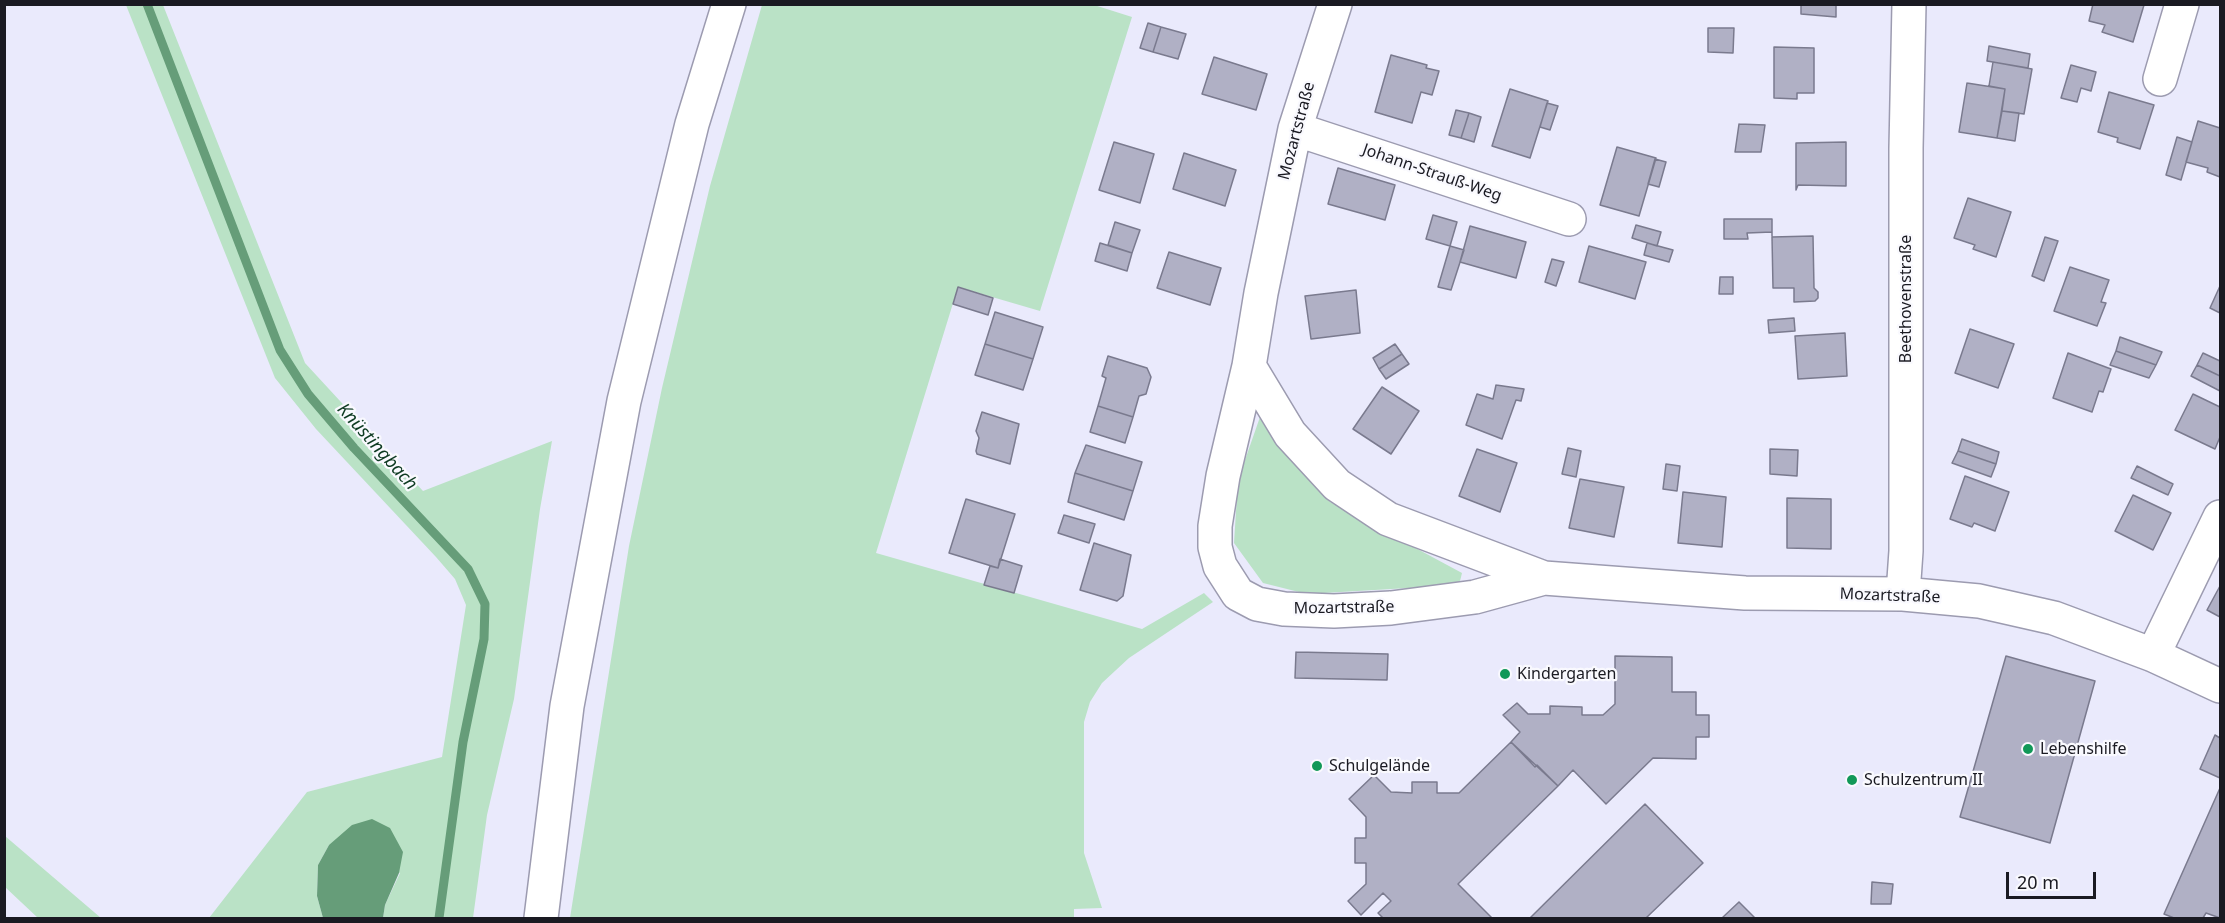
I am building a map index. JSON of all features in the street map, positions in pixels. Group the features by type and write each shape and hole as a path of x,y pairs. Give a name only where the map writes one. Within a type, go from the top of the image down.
{"street":[{"path":"541,918 567,706 624,400 692,124 729,4"},
{"name":"Mozartstraße","path":"1335,4 1295,129 1261,293 1249,366 1223,476 1215,526 1215,547 1220,566 1238,594 1257,604 1284,609 1391,608 1475,597 1544,578"},
{"name":"Beethovenstraße","path":"1903,594 1906,551 1906,148 1909,4"},
{"path":"2160,79 2182,4"},
{"name":"Johann-Strauß-Weg","path":"1295,129 1569,219"},
{"name":"Mozartstraße","path":"1249,366 1290,434 1337,485 1388,519 1544,578 1745,593 1903,594 1979,601 2054,618 2153,655 2220,686"},
{"path":"2153,655 2220,517"}],"shaded area":[{"path":"1091,4 1132,17 1040,311 958,287 876,553 1142,629 1204,593 1213,602 1129,658 1102,683 1090,702 1084,722 1084,853 1102,908 1074,909 1074,918 570,918 629,546 662,388 710,186 762,5"},
{"path":"126,5 163,5 305,363 423,491 552,441 540,509 514,699 487,815 473,918 383,918 385,905 400,873 329,845 318,865 317,896 323,918 209,918 307,792 442,757 466,605 455,579 316,429 275,378"},
{"path":"1260,417 1330,502 1462,573 1459,585 1307,594 1263,583 1234,543 1238,480"},
{"path":"372,819 390,828 403,852 399,873 385,905 383,918 323,918 317,896 318,865 329,845 352,825"},
{"path":"5,836 101,918 38,918 5,887"}],"building":[{"path":"1801,4 1836,4 1836,17 1801,14"},
{"path":"2093,4 2144,5 2133,42 2102,32 2105,25 2089,21"},
{"path":"1148,23 1161,27 1153,52 1140,48"},
{"path":"1161,27 1186,34 1178,59 1153,52"},
{"path":"1708,28 1734,28 1733,53 1708,52"},
{"path":"1989,46 2030,54 2028,68 1987,61"},
{"path":"1774,47 1814,48 1814,93 1797,93 1797,99 1774,98"},
{"path":"1391,55 1427,65 1426,68 1439,71 1432,95 1421,92 1412,123 1375,112"},
{"path":"1214,57 1267,74 1256,110 1202,94"},
{"path":"1993,62 2032,69 2024,114 2002,111 2005,89 1989,86"},
{"path":"2071,65 2096,72 2091,91 2081,88 2077,102 2061,98"},
{"path":"1967,83 2005,89 1997,138 1959,132"},
{"path":"1510,89 1548,101 1530,158 1492,146"},
{"path":"2109,92 2154,105 2140,149 2117,142 2118,138 2098,132"},
{"path":"1547,103 1558,106 1550,130 1540,127"},
{"path":"1456,110 1469,113 1461,138 1449,135"},
{"path":"2002,111 2019,113 2015,141 1997,138"},
{"path":"1469,113 1481,117 1474,142 1461,138"},
{"path":"2198,121 2220,128 2220,177 2207,172 2208,168 2186,162"},
{"path":"1739,124 1765,125 1761,152 1735,152"},
{"path":"2177,137 2192,142 2181,180 2166,175"},
{"path":"1114,142 1154,154 1140,203 1099,190"},
{"path":"1846,142 1846,186 1798,185 1796,190 1796,143"},
{"path":"1617,147 1656,158 1639,216 1600,205"},
{"path":"1184,153 1236,170 1225,206 1173,189"},
{"path":"1655,159 1666,162 1659,187 1648,184"},
{"path":"1338,168 1395,185 1385,220 1328,204"},
{"path":"1968,198 2011,212 1996,257 1973,249 1975,245 1954,238"},
{"path":"1433,215 1457,222 1450,246 1426,239"},
{"path":"1724,219 1772,219 1772,232 1747,233 1748,239 1724,239"},
{"path":"1115,222 1140,230 1132,253 1108,245"},
{"path":"1636,225 1661,232 1657,246 1632,238"},
{"path":"1470,226 1526,242 1516,278 1460,262"},
{"path":"1813,236 1814,288 1818,292 1818,298 1815,301 1794,302 1794,288 1773,288 1772,237"},
{"path":"2045,237 2058,241 2044,281 2032,276"},
{"path":"1100,243 1132,253 1127,271 1095,261"},
{"path":"1647,243 1673,250 1669,262 1644,255"},
{"path":"1450,246 1464,250 1451,290 1438,287"},
{"path":"1589,246 1646,262 1635,299 1579,282"},
{"path":"1169,252 1221,268 1210,305 1157,288"},
{"path":"1552,259 1564,262 1556,286 1545,282"},
{"path":"2070,267 2109,280 2101,302 2106,303 2097,326 2054,311"},
{"path":"1720,277 1733,277 1733,294 1719,294"},
{"path":"2220,286 2220,313 2210,308"},
{"path":"958,287 993,298 988,315 953,304"},
{"path":"1356,290 1360,333 1311,339 1305,296"},
{"path":"995,312 1043,327 1033,359 985,344"},
{"path":"1794,318 1795,331 1769,333 1768,320"},
{"path":"1970,329 2014,344 1998,388 1955,373"},
{"path":"1845,333 1847,376 1798,379 1795,336"},
{"path":"2120,337 2162,352 2156,365 2116,351"},
{"path":"985,344 1033,359 1023,390 975,375"},
{"path":"1395,344 1402,354 1379,369 1373,358"},
{"path":"2116,351 2156,365 2149,378 2110,365"},
{"path":"2068,353 2111,369 2103,392 2099,391 2092,412 2053,398"},
{"path":"2203,353 2220,361 2220,376 2197,365"},
{"path":"1402,354 1409,364 1386,379 1379,369"},
{"path":"1108,356 1147,368 1151,377 1146,394 1139,396 1133,417 1098,406 1106,378 1102,376"},
{"path":"2197,365 2220,376 2220,391 2191,376"},
{"path":"1496,385 1524,389 1521,401 1516,400 1502,439 1466,425 1477,394 1493,399"},
{"path":"1382,387 1419,411 1391,454 1353,429"},
{"path":"2193,394 2220,407 2220,437 2215,449 2175,430"},
{"path":"1098,406 1133,417 1125,443 1090,432"},
{"path":"982,412 1019,424 1010,464 977,454 979,438 976,431"},
{"path":"1962,439 1999,452 1996,464 1958,451"},
{"path":"1086,445 1142,462 1133,491 1075,473"},
{"path":"1568,448 1581,451 1576,477 1562,474"},
{"path":"1477,449 1517,463 1500,512 1459,496"},
{"path":"1770,449 1798,450 1797,476 1770,474"},
{"path":"1958,451 1996,464 1991,477 1952,463"},
{"path":"1666,464 1680,466 1677,491 1663,489"},
{"path":"2137,466 2173,484 2168,495 2131,478"},
{"path":"1075,473 1133,491 1124,520 1068,502"},
{"path":"1965,476 2009,492 1995,531 1974,523 1972,527 1950,519"},
{"path":"1580,479 1624,487 1614,537 1569,528"},
{"path":"1683,492 1726,497 1722,547 1678,543"},
{"path":"2133,495 2171,513 2153,550 2115,531"},
{"path":"1787,498 1831,499 1831,549 1787,548"},
{"path":"966,499 1015,514 998,568 949,553"},
{"path":"1064,515 1095,524 1089,543 1058,533"},
{"path":"1094,543 1131,555 1123,596 1117,601 1080,590"},
{"path":"1000,559 1022,566 1014,593 984,585 990,566 998,568"},
{"path":"2220,586 2220,617 2207,610"},
{"path":"1296,652 1388,654 1387,680 1295,678"},
{"path":"1615,656 1672,657 1672,692 1696,692 1696,715 1709,715 1709,737 1696,737 1696,759 1653,758 1606,804 1573,770 1558,786 1537,765 1535,767 1511,742 1520,732 1503,715 1517,703 1528,714 1550,714 1550,706 1582,707 1582,715 1603,715 1615,704"},
{"name":"Lebenshilfe","path":"2006,656 2095,681 2050,843 1960,817"},
{"path":"2215,735 2220,738 2220,778 2200,769"},
{"path":"1511,742 1558,786 1458,884 1492,918 1383,918 1378,913 1391,901 1383,893 1361,915 1348,901 1366,884 1366,863 1355,863 1355,838 1366,838 1366,817 1349,799 1374,775 1391,792 1412,793 1412,782 1437,782 1437,793 1459,793"},
{"path":"2220,788 2220,918 2206,913 2203,918 2174,918 2164,914"},
{"path":"1645,804 1703,863 1646,918 1530,918"},
{"path":"1872,882 1893,884 1891,904 1871,904"},
{"path":"1739,902 1755,918 1722,918"}],"waterway":[{"name":"Knüstingbach","path":"147,4 280,350 308,394 354,448 468,569 485,604 484,639 463,742 439,918"}],"place":[{"name":"Kindergarten","path":"1505,674"},
{"name":"Lebenshilfe","path":"2028,749"},
{"name":"Schulgelände","path":"1317,766"},
{"name":"Schulzentrum II","path":"1852,780"}]}
